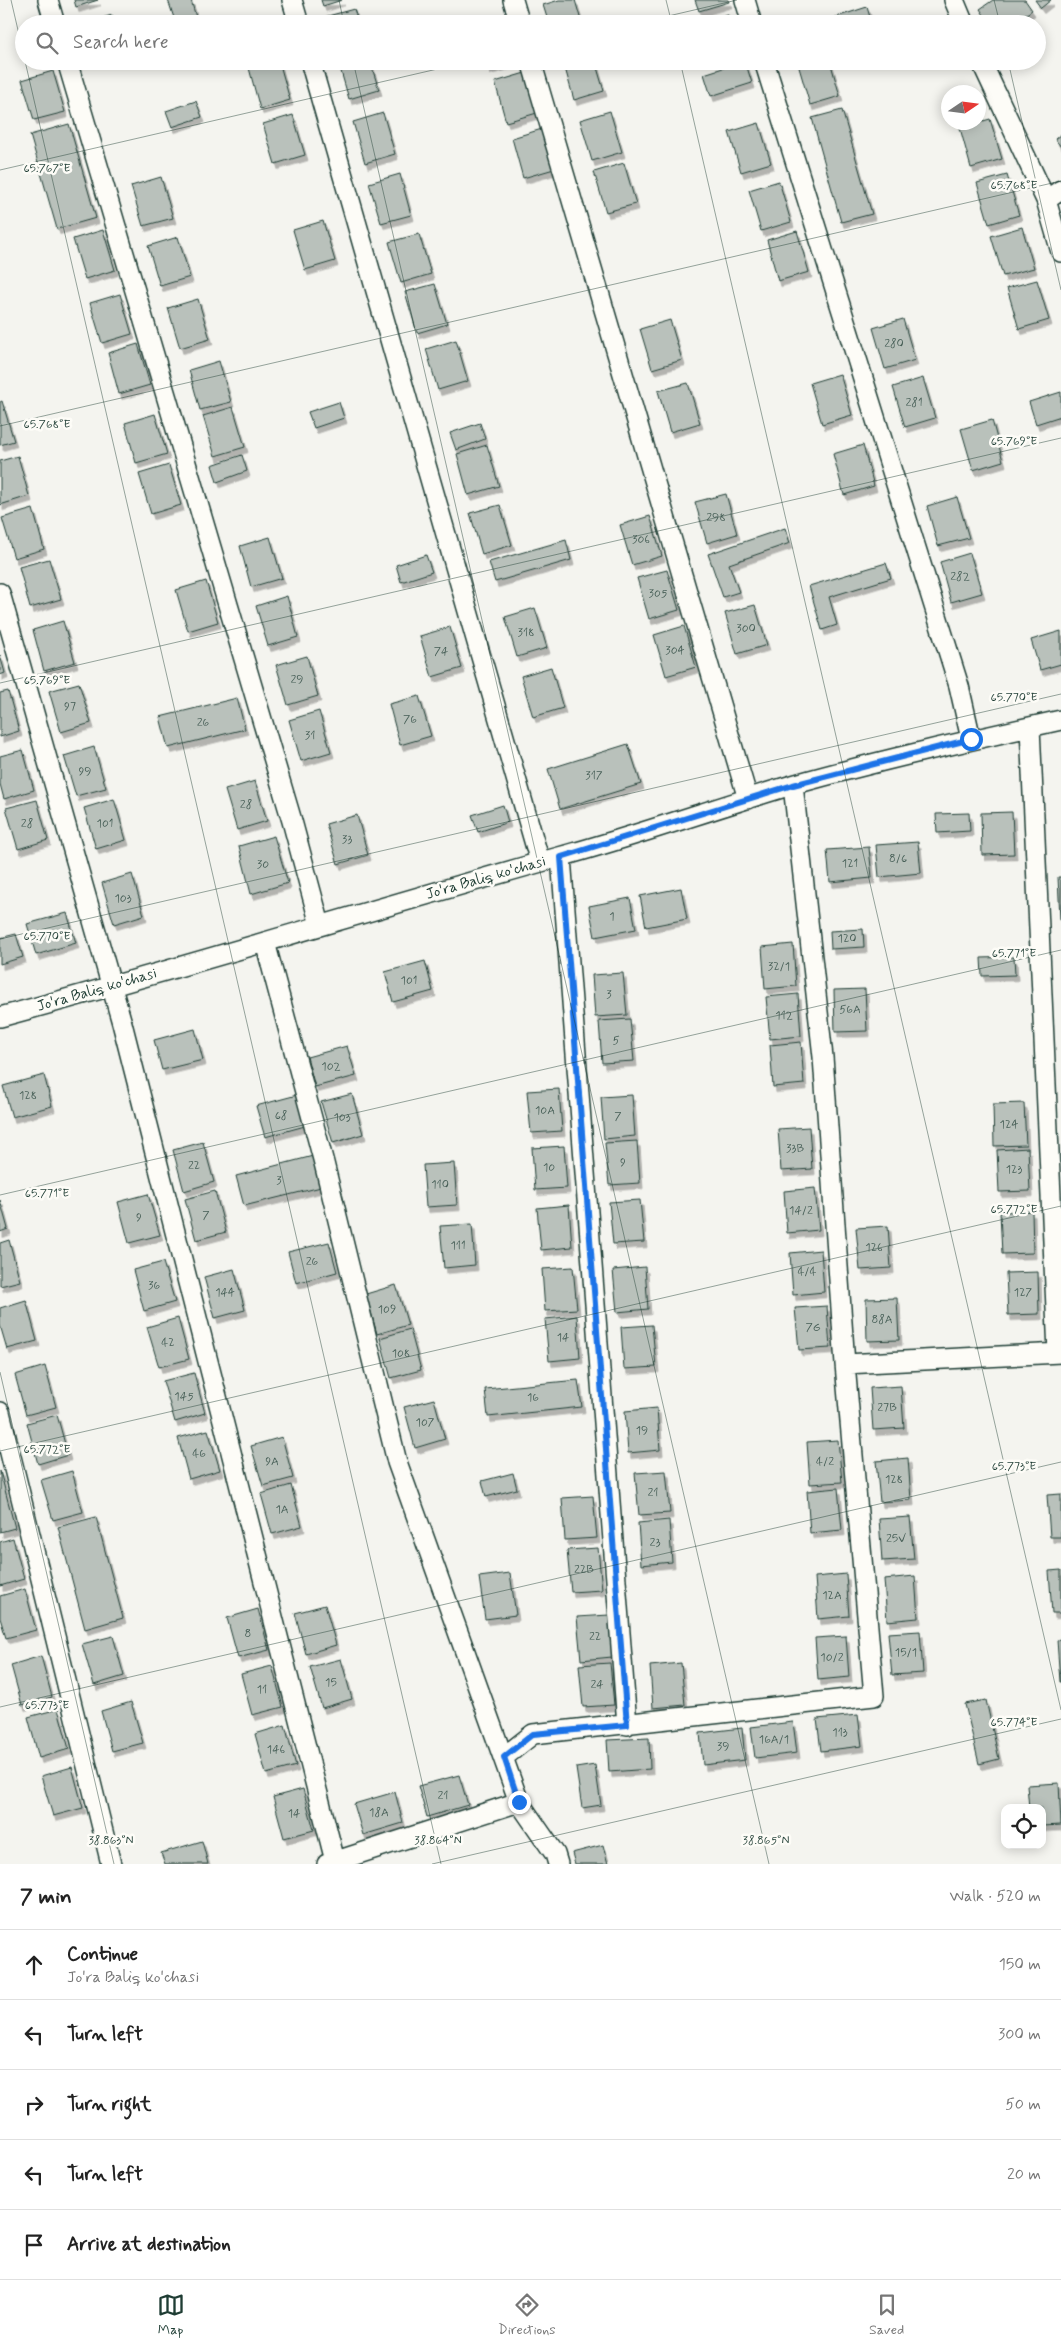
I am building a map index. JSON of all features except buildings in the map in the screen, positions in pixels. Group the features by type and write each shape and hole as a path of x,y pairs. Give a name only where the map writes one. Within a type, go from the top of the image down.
{"street":[{"path":"48,0 52,15"},
{"path":"292,0 296,15"},
{"path":"513,0 517,15"},
{"path":"745,0 749,15"},
{"path":"954,0 960,15"},
{"path":"69,70 292,821 320,924"},
{"path":"313,70 540,862"},
{"path":"534,70 748,799"},
{"path":"767,70 959,686 971,739"},
{"path":"986,70 1054,195 1061,252"},
{"path":"0,593 122,1022 331,1863 519,1802"},
{"name":"Jo'ra Baliq ko'chasi","path":"0,1017 111,987 320,924 561,857 793,785 971,739 1061,720"},
{"path":"845,1364 1060,1353 1030,727"},
{"path":"504,1757 533,1734 874,1696 845,1364 823,1057 793,785"},
{"path":"561,857 627,1725"},
{"path":"265,942 324,1162 397,1462 519,1802 555,1854 558,1864"},
{"path":"0,1412 111,1864"}],"route":[{"path":"519,1802 504,1757 533,1734 627,1725 561,857 793,785 971,739"}]}
